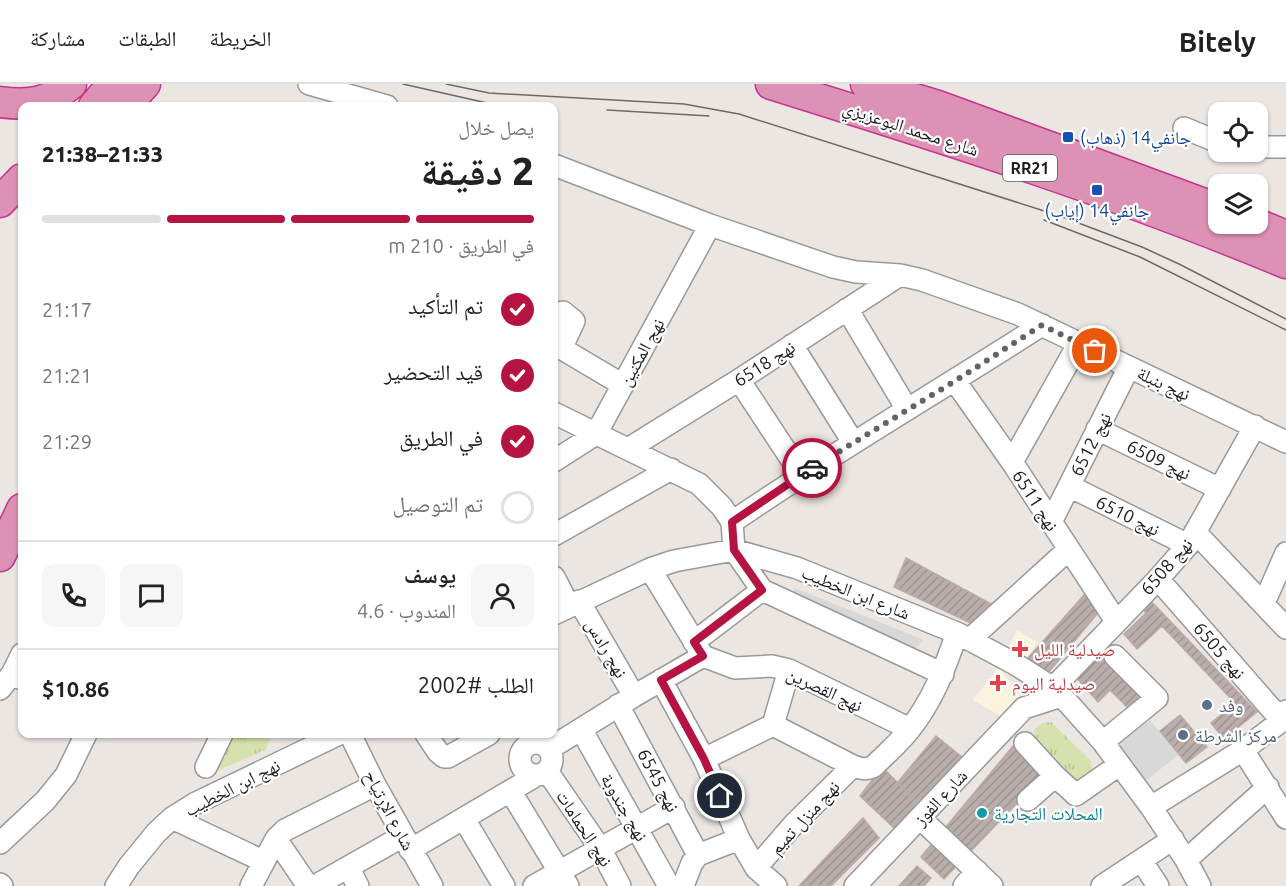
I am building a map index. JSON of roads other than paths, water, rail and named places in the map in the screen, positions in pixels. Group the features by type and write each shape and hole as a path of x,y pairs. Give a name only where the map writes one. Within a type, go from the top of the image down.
{"highway":[{"path":"35,102 46,101 71,84"},
{"path":"97,102 113,84"},
{"path":"129,102 145,84"},
{"name":"شارع محمد البوعزيزي","path":"771,84 975,149 1197,226 1286,263"},
{"name":"شارع محمد البوعزيزي","path":"867,84 938,106 1208,205"},
{"path":"0,102 18,103"},
{"path":"0,556 18,518"}],"street":[{"path":"309,84 352,102"},
{"path":"1184,128 1208,138"},
{"path":"1268,147 1286,147"},
{"name":"نهج بنبلة","path":"558,167 710,225 833,267 850,271 900,275 969,296 1042,325 1286,442"},
{"name":"نهج المكنين","path":"558,458 596,434 710,225"},
{"name":"نهج 6518","path":"628,449 900,275"},
{"path":"847,309 907,409"},
{"path":"558,317 563,312 574,321 558,345"},
{"path":"732,522 801,474 955,381 1042,325"},
{"path":"1012,462 1079,343"},
{"path":"792,345 853,442"},
{"path":"558,348 623,385"},
{"name":"نهج 6512","path":"1051,522 1129,367"},
{"path":"739,380 801,474"},
{"name":"نهج 6511","path":"955,381 1012,462 1116,621"},
{"path":"558,415 689,478 704,489 722,507 732,522 734,550 762,590 943,674"},
{"name":"نهج 6508","path":"1057,692 1116,621 1158,579 1192,538 1255,426"},
{"name":"نهج 6509","path":"1097,429 1220,489"},
{"path":"558,533 671,469"},
{"name":"نهج 6510","path":"1069,486 1192,538 1264,603 1286,628"},
{"name":"شارع ابن الخطيب","path":"567,607 650,569 674,561 734,550 797,568 963,637 1057,692 1103,742 1151,807 1197,877"},
{"path":"772,725 853,766 861,769 874,766 910,729 927,704 963,637 1068,550"},
{"path":"1264,603 1285,556"},
{"path":"650,569 699,649"},
{"name":"نهج 6505","path":"1158,579 1284,718"},
{"name":"نهج رادس","path":"558,586 567,607 626,701"},
{"path":"558,738 581,729 661,680 699,649 762,590"},
{"name":"نهج القصرين","path":"699,649 735,668 772,666 789,670 910,729"},
{"path":"1103,742 1157,698 1115,656"},
{"path":"11,681 18,664"},
{"path":"704,759 772,725 789,670"},
{"path":"1024,708 1028,673"},
{"path":"661,680 704,759 740,839 756,868 776,886"},
{"name":"شارع الفوز","path":"855,886 1024,708 1057,692"},
{"name":"نهج 6545","path":"626,701 674,807 699,855"},
{"path":"1151,807 1243,750 1284,718"},
{"name":"نهج جندوبة","path":"581,729 637,827 681,885"},
{"path":"0,843 45,801 66,776 84,738"},
{"path":"206,767 220,738"},
{"name":"نهج ابن الخطيب","path":"116,886 156,833 172,818 196,803 331,738"},
{"name":"شارع الإرتياح","path":"352,738 375,785 432,886"},
{"path":"429,738 438,752 448,757 482,738"},
{"path":"315,886 348,867 464,819 511,792 542,773 552,758 555,739"},
{"name":"نهج الحمامات","path":"555,739 545,745 534,742 524,747 521,752 522,768 526,772 542,773 600,849 620,886"},
{"path":"1025,743 1076,795 1119,765"},
{"path":"1243,750 1286,818"},
{"name":"نهج منزل تميم","path":"756,868 794,824 853,766"},
{"path":"1028,800 1055,776"},
{"path":"253,885 276,839 289,827 375,785"},
{"path":"1197,877 1268,787"},
{"path":"511,792 563,879"},
{"path":"534,886 563,879 600,849 674,807"},
{"path":"172,818 263,861"},
{"path":"920,818 970,879 992,886"},
{"path":"464,819 504,886"},
{"path":"276,839 308,886"},
{"path":"681,885 692,863 699,855 740,839"},
{"path":"1102,886 1173,839"},
{"path":"1141,860 1158,886"},
{"path":"348,867 358,886"}],"tram line":[{"path":"403,84 483,102"},
{"path":"446,84 489,93 684,104 739,114 1060,216 1142,247 1286,319"},
{"path":"607,110 709,116"},
{"path":"1044,220 1140,257 1286,330"}],"place":[{"name":"جانفي14 (ذهاب)","path":"1068,137"},
{"name":"جانفي14 (إياب)","path":"1097,190"},
{"name":"صيدلية الليل","path":"1020,649"},
{"name":"صيدلية اليوم","path":"998,683"},
{"name":"وفد","path":"1207,705"},
{"name":"مركز الشرطة","path":"1183,735"},
{"name":"المحلات التجارية","path":"982,813"}]}
